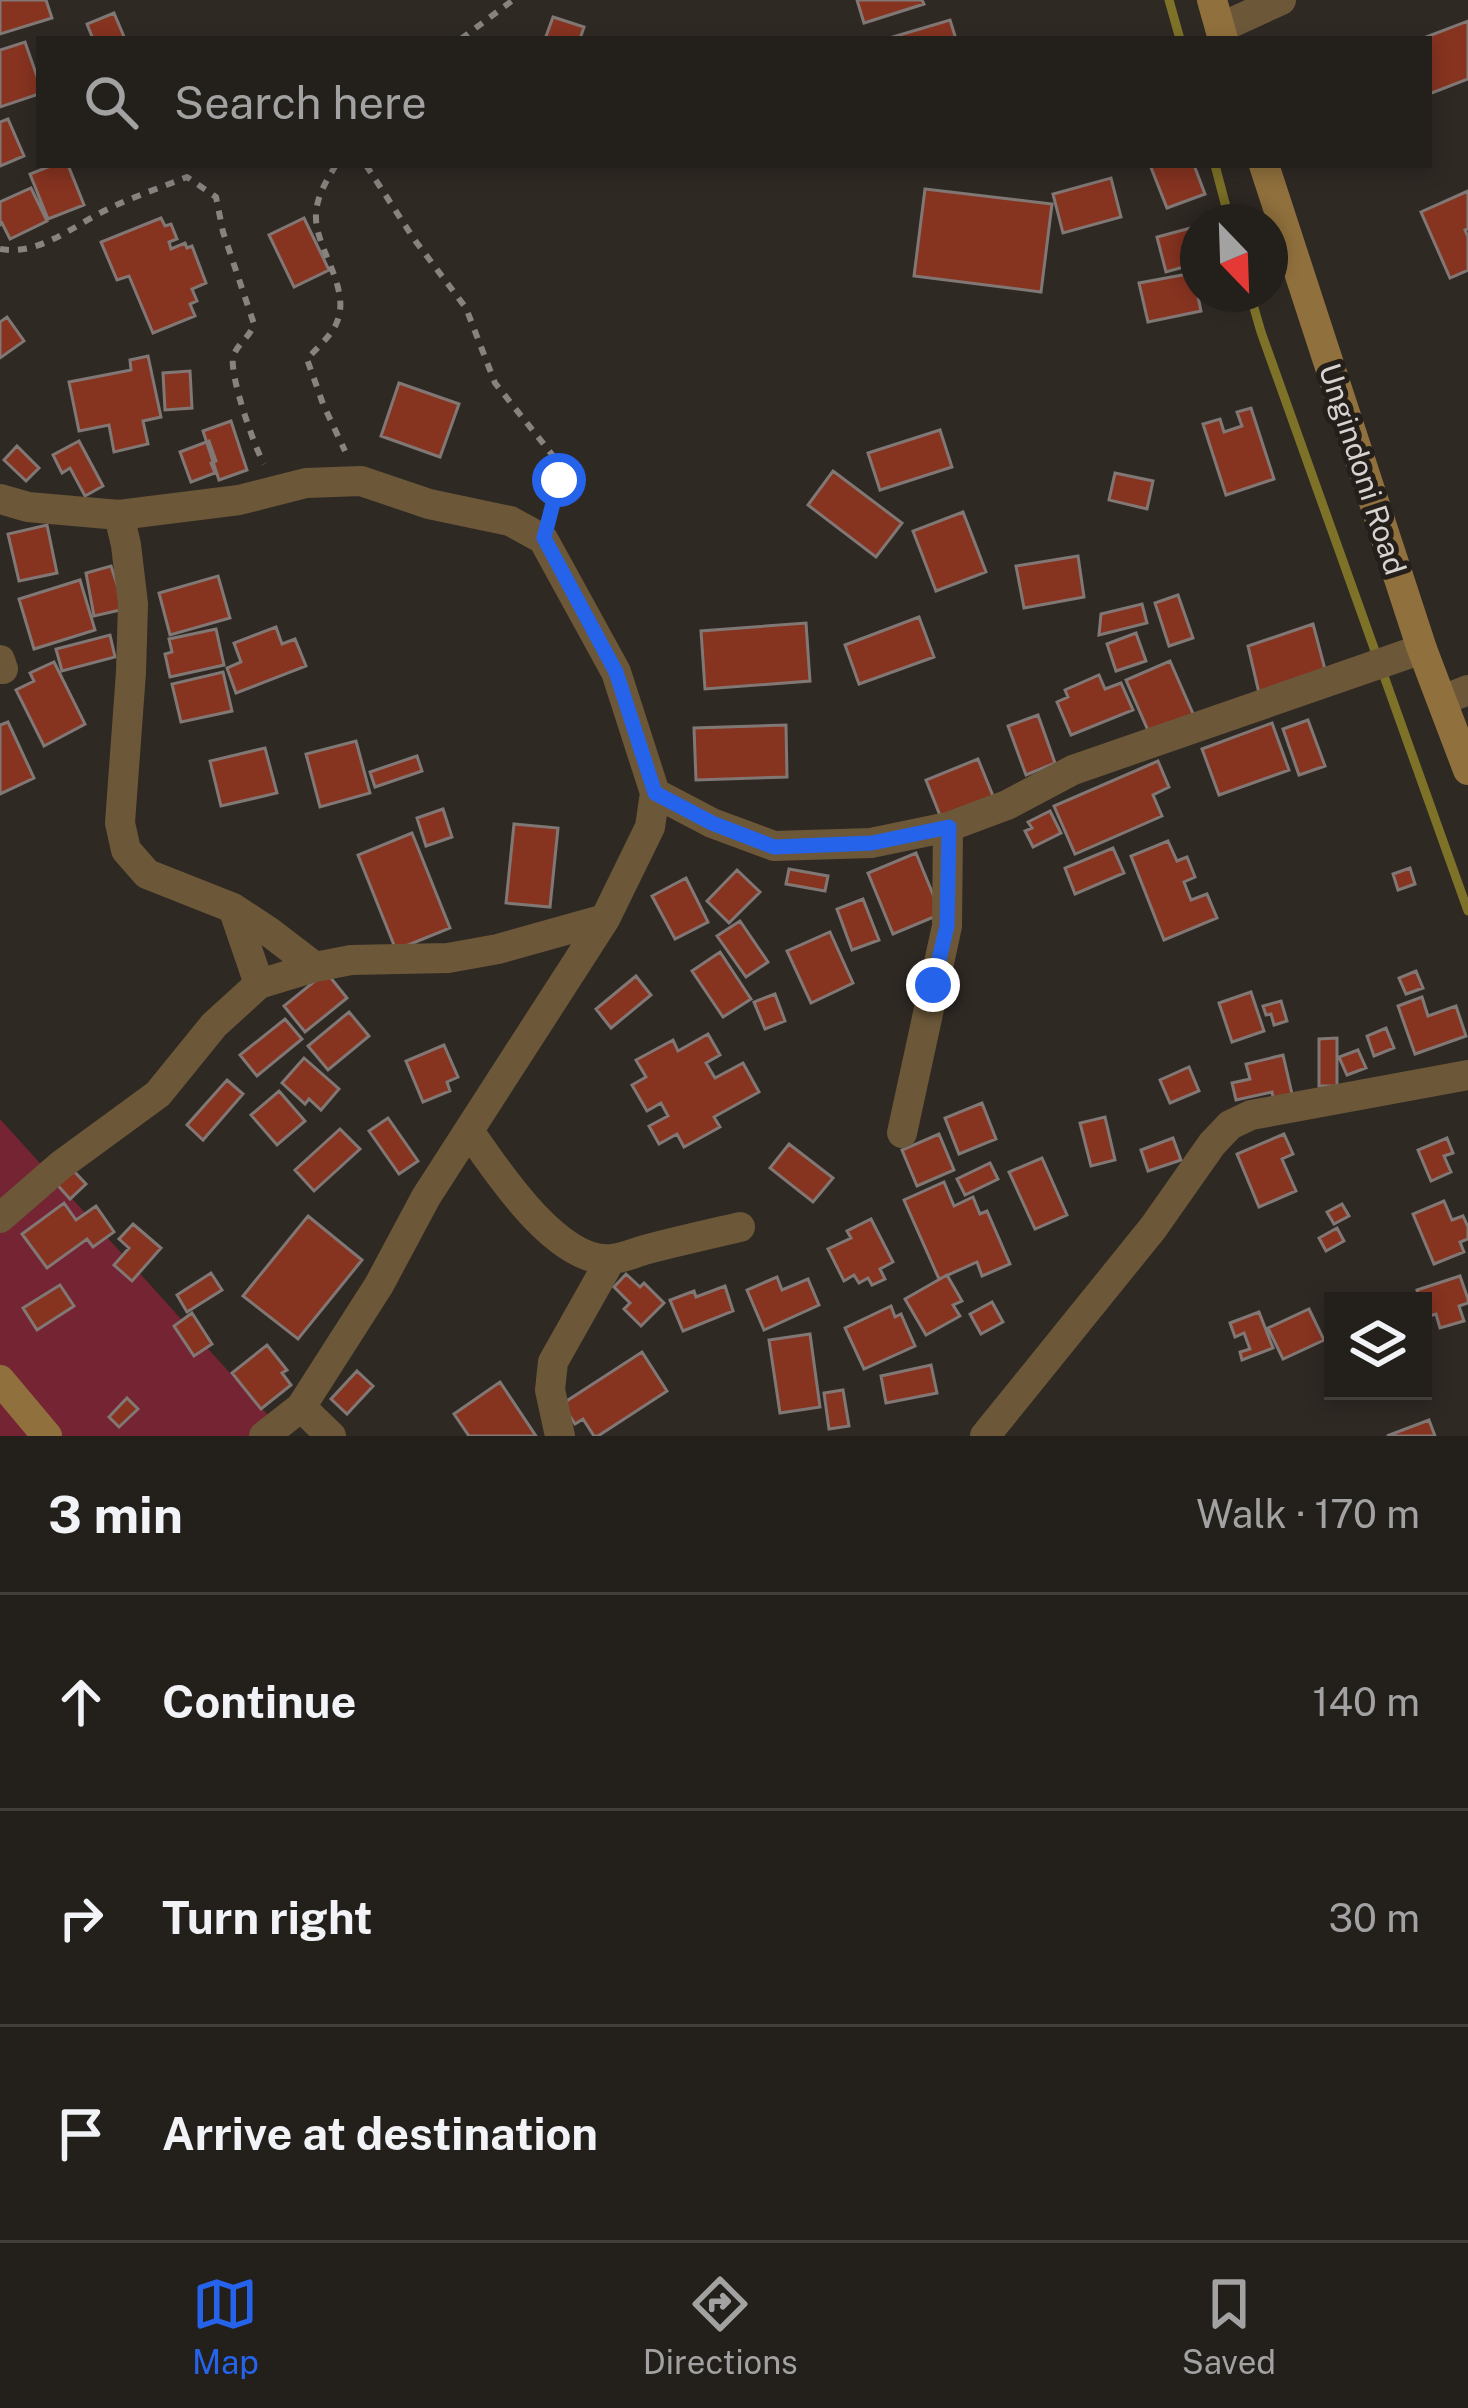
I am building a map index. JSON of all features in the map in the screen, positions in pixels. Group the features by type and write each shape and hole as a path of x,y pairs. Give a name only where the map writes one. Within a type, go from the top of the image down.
{"main road":[{"name":"Ungindoni Road","path":"1265,168 1422,650 1455,695 1468,770"},
{"path":"0,1380 46,1436"}],"street":[{"path":"1218,22 1281,0"},
{"path":"0,499 28,507 119,515 239,500 306,483 361,481 429,504 510,521 544,538 616,672 655,793 650,826 605,919 426,1196 379,1285 302,1407 264,1436"},
{"path":"119,515 133,604 120,823 126,850 147,874 233,908 315,967"},
{"path":"655,793 712,823 774,847 872,843 949,827 1007,805 1073,770 1422,650"},
{"path":"902,1132 947,926 949,827"},
{"path":"233,908 259,984"},
{"path":"0,1218 61,1165 158,1094 214,1025 259,984 352,960 448,958 498,949 605,919"},
{"path":"985,1436 1230,1125 1251,1114 1468,1075"},
{"path":"469,1131 500,1175 563,1243 587,1258 611,1259 740,1226"},
{"path":"560,1436 550,1390 553,1362 611,1259"},
{"path":"302,1407 331,1436"}],"path":[{"path":"465,36 513,0"},
{"path":"334,168 321,191 316,220 341,308 337,325 307,359 334,430 361,481"},
{"path":"368,168 466,308 495,382 554,457 559,480 544,538"},
{"path":"0,249 16,252 54,240 107,209 187,177 216,197 254,324 232,360 240,397 258,454 280,489"}],"shaded area":[{"path":"0,1119 287,1436 0,1436"}],"building":[{"path":"0,0 46,0 52,18 0,34"},
{"path":"857,0 922,0 924,4 864,23"},
{"path":"114,13 124,36 92,36 87,24"},
{"path":"553,17 584,27 581,36 546,36"},
{"path":"950,20 955,36 896,36"},
{"path":"1468,21 1468,79 1432,93 1429,36"},
{"path":"25,42 36,73 36,95 0,107 0,50"},
{"path":"8,119 24,156 0,166 0,122"},
{"path":"45,168 69,168 84,205 48,219 30,174"},
{"path":"1151,168 1195,168 1205,194 1167,208"},
{"path":"1111,178 1121,217 1063,233 1053,194"},
{"path":"31,188 47,221 10,239 0,225 0,202"},
{"path":"925,189 1052,204 1041,292 914,276"},
{"path":"1468,191 1468,270 1450,278 1421,212"},
{"path":"161,218 165,226 171,224 177,239 169,242 171,249 185,243 187,248 192,246 206,283 192,289 197,301 190,304 195,316 153,333 129,276 117,280 101,242"},
{"path":"304,218 329,270 294,287 269,235"},
{"path":"1180,231 1180,268 1166,272 1157,237"},
{"path":"1180,275 1180,312 1196,312 1148,322 1139,283"},
{"path":"7,317 24,341 0,358 0,322"},
{"path":"148,356 161,417 143,421 148,444 114,452 109,425 79,431 69,382 131,370 130,360"},
{"path":"190,371 192,408 165,410 163,373"},
{"path":"399,383 459,404 440,457 381,436"},
{"path":"1251,408 1274,479 1226,495 1203,424 1220,419 1224,432 1242,426 1237,412"},
{"path":"231,421 247,470 219,480 203,431"},
{"path":"940,430 952,467 880,490 868,453"},
{"path":"79,441 103,486 85,496 70,468 62,473 53,455"},
{"path":"209,441 215,473 191,482 180,452"},
{"path":"17,446 39,468 26,481 4,460"},
{"path":"833,471 902,523 876,557 808,505"},
{"path":"1115,473 1153,481 1147,509 1109,500"},
{"path":"963,512 986,572 936,591 913,531"},
{"path":"47,525 57,573 19,581 8,534"},
{"path":"1078,556 1084,597 1024,608 1016,566"},
{"path":"111,566 125,609 94,616 86,573"},
{"path":"218,576 230,618 170,635 159,593"},
{"path":"80,580 95,630 34,649 19,599"},
{"path":"1178,595 1193,638 1169,646 1155,603"},
{"path":"1142,604 1147,623 1099,635 1101,614"},
{"path":"919,617 934,657 859,684 845,645"},
{"path":"806,623 810,681 705,689 701,631"},
{"path":"1313,624 1326,673 1259,693 1248,646"},
{"path":"276,627 282,644 295,639 306,666 236,693 227,668 241,662 234,643"},
{"path":"216,629 224,665 170,677 165,654 172,652 169,639"},
{"path":"1136,633 1146,661 1116,671 1107,644"},
{"path":"110,635 115,657 62,671 56,649"},
{"path":"1170,661 1194,716 1150,735 1126,680"},
{"path":"54,662 85,724 44,746 16,690 34,681 30,673"},
{"path":"223,672 232,711 181,722 172,684"},
{"path":"1099,675 1105,689 1121,683 1133,710 1071,735 1057,702 1068,697 1065,690"},
{"path":"1038,715 1055,763 1026,775 1008,726"},
{"path":"1308,720 1325,766 1299,775 1283,729"},
{"path":"8,722 34,778 0,794 0,725"},
{"path":"1272,723 1289,770 1219,795 1202,749"},
{"path":"786,725 787,777 696,780 694,728"},
{"path":"356,741 370,793 320,807 306,754"},
{"path":"265,748 277,793 221,806 210,761"},
{"path":"417,756 422,771 375,787 370,772"},
{"path":"978,759 993,796 941,818 926,780"},
{"path":"1158,761 1169,787 1153,795 1162,816 1075,854 1054,806"},
{"path":"443,809 452,837 426,846 417,818"},
{"path":"1050,811 1061,833 1033,847 1025,831 1032,828 1028,822"},
{"path":"514,824 558,828 550,907 506,903"},
{"path":"412,833 450,928 396,950 358,855"},
{"path":"1168,841 1177,861 1187,857 1195,877 1184,882 1191,900 1207,894 1217,918 1164,940 1131,856"},
{"path":"1113,848 1124,873 1075,894 1065,868"},
{"path":"916,853 941,914 893,934 868,873"},
{"path":"1410,868 1415,884 1398,890 1393,874"},
{"path":"789,869 828,876 825,891 786,884"},
{"path":"737,870 760,892 729,923 707,901"},
{"path":"686,878 708,922 675,939 652,896"},
{"path":"863,899 879,940 852,950 837,909"},
{"path":"740,921 768,962 746,977 717,936"},
{"path":"830,932 853,983 811,1003 787,951"},
{"path":"720,952 751,999 723,1017 692,971"},
{"path":"1416,971 1423,988 1406,994 1399,978"},
{"path":"326,972 347,998 305,1032 284,1006"},
{"path":"636,976 651,995 611,1028 596,1009"},
{"path":"1251,992 1264,1031 1232,1042 1219,1003"},
{"path":"775,994 785,1021 765,1029 754,1002"},
{"path":"1422,997 1428,1016 1456,1006 1466,1036 1415,1054 1398,1006"},
{"path":"1281,1001 1287,1021 1274,1025 1263,1006"},
{"path":"349,1012 369,1036 328,1070 308,1046"},
{"path":"285,1019 302,1039 257,1076 240,1055"},
{"path":"1386,1028 1394,1048 1374,1056 1367,1036"},
{"path":"708,1034 720,1055 706,1063 715,1078 743,1063 759,1092 714,1117 720,1127 684,1147 677,1134 659,1144 649,1126 668,1116 661,1103 647,1111 632,1085 646,1077 636,1060 673,1040 678,1051"},
{"path":"1337,1038 1337,1086 1319,1086 1319,1039"},
{"path":"444,1045 458,1077 447,1082 450,1091 423,1102 406,1061"},
{"path":"1358,1050 1366,1068 1347,1075 1339,1057"},
{"path":"1283,1055 1293,1098 1274,1102 1272,1092 1236,1100 1232,1083 1250,1079 1246,1064"},
{"path":"304,1058 339,1089 321,1110 309,1099 305,1104 282,1083"},
{"path":"1189,1067 1199,1091 1170,1103 1160,1080"},
{"path":"227,1080 243,1094 203,1140 187,1125"},
{"path":"279,1091 305,1121 277,1145 251,1115"},
{"path":"982,1103 996,1139 959,1154 945,1118"},
{"path":"1105,1117 1115,1160 1091,1166 1080,1123"},
{"path":"388,1118 418,1161 399,1174 369,1131"},
{"path":"340,1129 360,1149 314,1191 295,1170"},
{"path":"939,1134 954,1170 917,1186 902,1150"},
{"path":"1284,1134 1293,1154 1282,1159 1296,1191 1259,1207 1237,1154"},
{"path":"1173,1138 1181,1160 1148,1171 1141,1150"},
{"path":"1447,1138 1453,1153 1444,1156 1451,1172 1431,1181 1418,1150"},
{"path":"789,1144 833,1178 813,1202 770,1168"},
{"path":"1042,1158 1067,1215 1035,1229 1009,1172"},
{"path":"990,1163 998,1179 965,1195 957,1179"},
{"path":"69,1166 86,1184 70,1199 53,1180"},
{"path":"944,1182 954,1206 973,1197 980,1214 987,1211 1010,1264 982,1276 977,1262 939,1279 904,1200"},
{"path":"1444,1201 1452,1220 1463,1216 1468,1239 1460,1242 1464,1252 1434,1264 1413,1214"},
{"path":"64,1203 76,1220 96,1206 114,1232 93,1247 87,1239 47,1268 22,1234"},
{"path":"1342,1204 1349,1216 1334,1224 1327,1212"},
{"path":"308,1216 362,1260 298,1339 243,1296"},
{"path":"871,1219 893,1262 880,1269 885,1279 872,1285 868,1278 859,1283 854,1275 844,1281 828,1249 851,1238 847,1231"},
{"path":"133,1224 161,1248 132,1281 114,1265 129,1248 119,1239"},
{"path":"1337,1228 1344,1241 1326,1251 1319,1238"},
{"path":"211,1273 222,1290 187,1312 177,1295"},
{"path":"626,1274 640,1287 644,1283 664,1303 641,1326 624,1309 630,1303 614,1287"},
{"path":"947,1275 962,1301 953,1305 960,1316 926,1335 905,1299"},
{"path":"1460,1276 1468,1299 1459,1306 1464,1321 1440,1328 1436,1314 1432,1315 1432,1292 1417,1290"},
{"path":"777,1277 782,1290 808,1279 819,1305 764,1330 747,1290"},
{"path":"60,1285 74,1306 37,1330 23,1308"},
{"path":"725,1286 733,1311 683,1331 670,1300"},
{"path":"992,1302 1003,1322 981,1334 970,1314"},
{"path":"891,1306 895,1317 901,1314 915,1346 864,1369 845,1328"},
{"path":"1309,1309 1324,1340 1283,1359 1268,1328"},
{"path":"1259,1312 1273,1348 1242,1360 1240,1352 1250,1349 1244,1333 1235,1337 1230,1323"},
{"path":"192,1313 212,1344 194,1356 174,1326"},
{"path":"810,1334 820,1407 780,1413 769,1340"},
{"path":"267,1345 287,1370 282,1373 291,1385 261,1409 232,1373"},
{"path":"642,1352 667,1391 598,1436 583,1419 575,1424 562,1404"},
{"path":"931,1365 937,1393 886,1403 881,1376"},
{"path":"357,1371 373,1386 347,1414 331,1399"},
{"path":"500,1382 536,1436 469,1436 454,1414"},
{"path":"843,1390 849,1426 829,1429 824,1393"},
{"path":"127,1398 138,1409 119,1427 109,1417"},
{"path":"1429,1420 1435,1436 1387,1436"}],"waterway":[{"path":"1169,0 1179,36"},
{"path":"1216,168 1225,204"},
{"path":"1255,312 1468,911"}],"route":[{"path":"559,480 544,538 616,672 655,793 712,823 774,847 872,843 949,827 947,926 933,985"}]}
